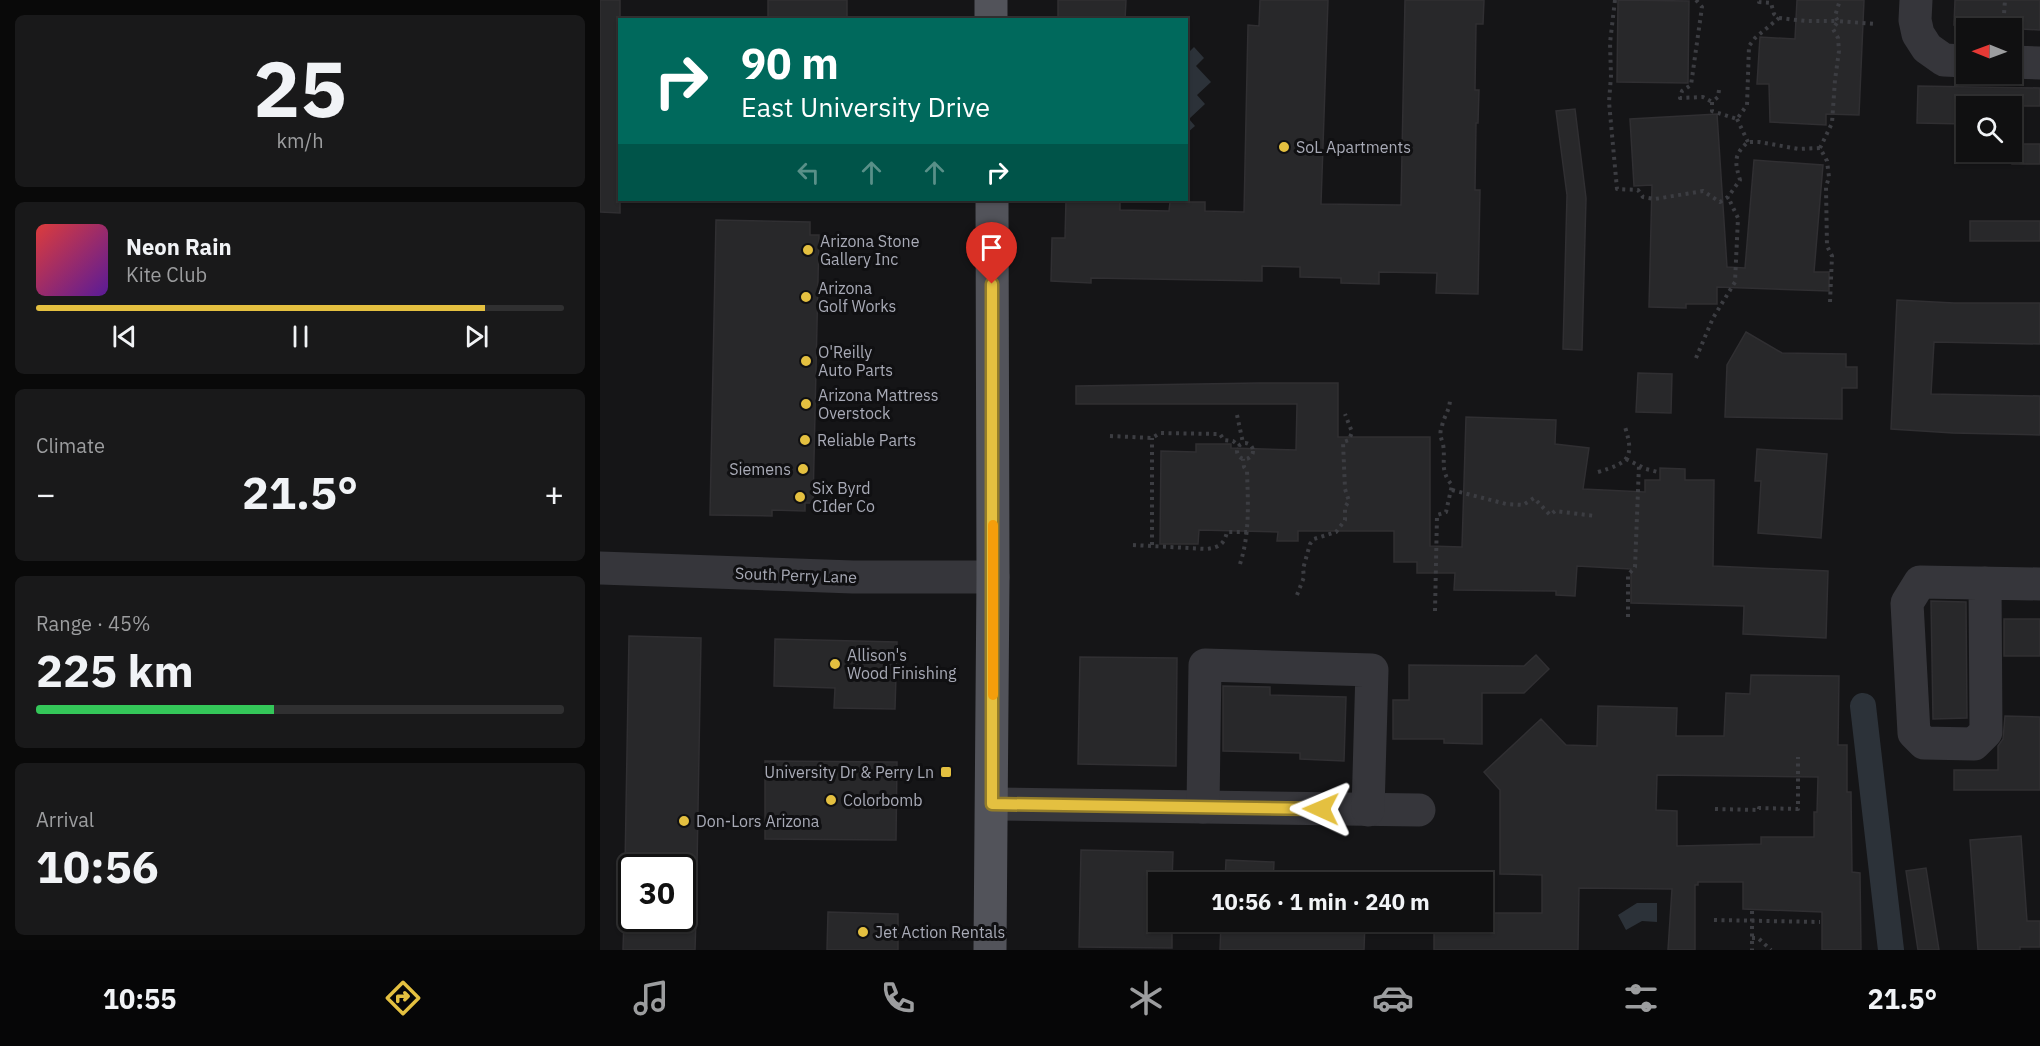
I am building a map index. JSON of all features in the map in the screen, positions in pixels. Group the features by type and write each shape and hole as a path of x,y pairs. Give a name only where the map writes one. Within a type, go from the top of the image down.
{"main road":[{"path":"991,0 991,18"},
{"path":"990,950 993,578 992,201"}],"street":[{"path":"1916,0 1915,20 1918,34 1927,48 1944,60 1956,61"},
{"path":"2022,63 2040,63"},
{"name":"South Perry Lane","path":"600,568 853,577 993,578"},
{"path":"1985,583 1986,732 1974,744 1924,743 1914,733 1907,603 1920,582 1985,583 2040,584"},
{"path":"1203,807 1205,665 1372,670 1368,810"},
{"path":"992,804 1419,810"}],"path":[{"path":"1615,0 1610,43 1609,102 1617,189 1638,190 1643,197 1655,199 1703,191 1720,202 1728,197 1740,180 1735,165 1739,150 1748,142 1799,149 1820,148"},
{"path":"1696,0 1702,7 1691,85 1682,90 1680,98 1702,97 1712,102"},
{"path":"1759,0 1759,2 1771,3 1773,14 1779,18 1875,24"},
{"path":"1838,21 1835,16 1840,0"},
{"path":"2004,18 2005,0"},
{"path":"1737,119 1748,105 1749,46 1779,18"},
{"path":"1820,148 1832,123 1839,51 1838,38 1833,29 1838,21"},
{"path":"1712,102 1718,98 1719,90"},
{"path":"1712,102 1712,111 1737,119 1748,142"},
{"path":"1820,148 1827,161 1829,177 1826,187 1827,246 1832,256 1830,302"},
{"path":"1696,358 1713,318 1735,282 1738,218 1728,197"},
{"path":"1435,611 1437,515 1446,512 1452,490 1443,465 1443,445 1440,438 1442,424 1448,415 1450,399"},
{"path":"1297,595 1304,577 1303,569 1310,544 1314,539 1336,532 1345,520 1345,507 1349,501 1345,489 1343,442 1349,440 1352,432 1345,414"},
{"path":"1237,415 1241,445 1237,454 1243,459 1247,471 1248,508 1246,545 1240,564"},
{"path":"1598,472 1620,466 1630,453 1630,443 1624,427"},
{"path":"1110,436 1152,438 1160,433 1220,434 1224,440 1251,446 1253,453 1250,458 1243,459"},
{"path":"1152,438 1152,545"},
{"path":"1626,459 1658,472"},
{"path":"1628,617 1628,575 1635,567 1639,465"},
{"path":"1452,490 1506,504 1523,505 1534,498 1550,515 1555,511 1595,516"},
{"path":"1133,545 1217,548 1224,543 1227,532 1247,532"},
{"path":"1715,809 1798,809 1798,757"},
{"path":"1752,911 1752,950"},
{"path":"1714,920 1820,922"},
{"path":"1752,938 1758,938 1771,950"}],"shaded area":[{"path":"1194,47 1204,58 1196,66 1211,82 1197,95 1205,104 1189,119 1195,126 1188,132 1188,53"},
{"path":"1637,903 1657,903 1657,922 1642,921 1626,930 1618,915"}],"building":[{"path":"600,0 620,0 620,18 618,18 618,201 620,201 620,213 600,212"},
{"path":"768,0 847,0 847,18 768,18"},
{"path":"1058,0 1126,0 1125,18 1058,18"},
{"name":"SoL Apartments","path":"1260,0 1328,0 1321,204 1401,205 1405,0 1484,0 1483,24 1476,24 1475,90 1479,90 1475,190 1480,190 1478,294 1436,293 1437,273 1379,272 1379,284 1341,283 1341,278 1300,277 1300,267 1262,266 1262,281 1091,278 1091,283 1051,281 1052,238 1065,238 1066,201 1120,201 1120,210 1169,211 1170,202 1205,202 1205,211 1244,212 1248,25 1259,26"},
{"path":"1618,0 1689,1 1688,83 1617,82"},
{"path":"1797,0 1864,0 1859,115 1826,114 1826,125 1770,122 1769,84 1757,84 1760,37 1795,39"},
{"path":"1955,0 2040,0 2040,30 2022,29 2022,18 1956,18 1956,25 1954,25"},
{"path":"1918,86 2040,88 2040,106 2022,106 2022,96 1956,96 1956,124 1917,123"},
{"path":"1575,109 1586,198 1582,350 1563,349 1567,195 1556,111"},
{"path":"1717,114 1727,267 1745,268 1754,160 1823,165 1814,272 1829,272 1829,291 1717,287 1717,304 1686,304 1686,308 1649,307 1652,185 1634,186 1630,119"},
{"path":"2022,144 2040,144 2040,164 2012,164 2012,162 2022,162"},
{"path":"716,220 810,222 810,235 819,235 813,503 805,503 805,511 772,510 772,516 710,515"},
{"path":"1970,221 2040,221 2040,241 1970,241"},
{"path":"1897,300 1954,303 2040,303 2040,344 1934,342 1931,394 2040,396 2040,435 1891,429"},
{"path":"1746,332 1782,353 1846,354 1846,367 1857,367 1857,388 1842,388 1842,419 1725,417 1727,365"},
{"path":"1638,373 1672,374 1671,413 1636,412"},
{"path":"1338,383 1338,437 1430,437 1430,546 1462,547 1466,417 1556,420 1555,444 1589,448 1583,489 1645,492 1645,480 1660,480 1660,468 1685,469 1685,480 1714,480 1713,566 1828,571 1826,638 1743,634 1744,606 1631,603 1631,569 1577,566 1575,596 1556,595 1556,591 1454,590 1455,573 1417,573 1417,562 1394,562 1394,531 1298,531 1298,541 1277,541 1278,532 1199,530 1198,544 1160,544 1161,451 1196,452 1196,444 1231,444 1231,448 1296,450 1297,404 1076,404 1076,386"},
{"path":"1757,449 1827,454 1821,538 1758,533 1761,481 1755,481"},
{"path":"1931,601 1966,602 1967,718 1933,719"},
{"path":"2004,619 2040,619 2040,656 2004,656"},
{"path":"629,636 701,638 697,867 696,854 625,854"},
{"name":"Allison's Wood Finishing","path":"775,639 897,642 895,709 834,708 835,688 774,686"},
{"path":"1536,655 1549,669 1524,693 1482,693 1482,744 1444,743 1444,739 1393,739 1393,700 1409,700 1409,665 1524,666"},
{"path":"1080,657 1177,658 1176,766 1078,764"},
{"path":"1751,675 1839,676 1838,745 1847,745 1847,792 1851,792 1852,872 1860,873 1861,950 1822,950 1822,912 1743,909 1743,882 1698,882 1698,885 1695,885 1695,950 1668,950 1672,889 1579,888 1578,950 1434,950 1434,932 1493,932 1493,913 1542,913 1542,875 1500,874 1500,790 1484,772 1541,719 1566,745 1597,746 1598,706 1677,708 1676,736 1724,736 1726,693 1750,694","holes":["1657,775 1818,777 1817,812 1814,812 1814,837 1761,837 1761,844 1677,846 1677,811 1656,810"]},
{"path":"1223,686 1270,687 1270,695 1346,697 1344,761 1300,759 1300,753 1223,751"},
{"path":"2005,716 2040,717 2040,790 1954,790 1954,770 1998,770 1998,746 2003,739"},
{"name":"Colorbomb","path":"765,761 897,762 896,840 765,839"},
{"path":"2021,836 2027,921 2040,921 2040,947 2020,947 2020,950 1978,950 1970,840"},
{"path":"1081,850 1173,852 1172,872 1148,872 1148,932 1172,932 1172,948 1079,947"},
{"path":"1226,860 1274,862 1274,872 1225,872"},
{"path":"1926,868 1939,950 1918,950 1906,871"},
{"name":"Jet Action Rentals","path":"828,912 898,914 898,950 827,950"},
{"path":"624,932 696,932 695,950 623,950"},
{"path":"1221,932 1365,932 1364,950 1220,950"}],"waterway":[{"path":"1863,706 1891,950"}],"slow traffic":[{"path":"993,525 993,695"}],"place":[{"name":"SoL Apartments","path":"1284,147"},
{"name":"Arizona Stone Gallery Inc","path":"808,250"},
{"name":"Arizona Golf Works","path":"806,297"},
{"name":"O'Reilly Auto Parts","path":"806,361"},
{"name":"Arizona Mattress Overstock","path":"806,404"},
{"name":"Reliable Parts","path":"805,440"},
{"name":"Siemens","path":"803,469"},
{"name":"Six Byrd CIder Co","path":"800,497"},
{"name":"Allison's Wood Finishing","path":"835,664"},
{"name":"University Dr & Perry Ln","path":"946,772"},
{"name":"Colorbomb","path":"831,800"},
{"name":"Don-Lors Arizona","path":"684,821"},
{"name":"Jet Action Rentals","path":"863,932"}],"route":[{"path":"992,284 992,804 1321,809"}]}
